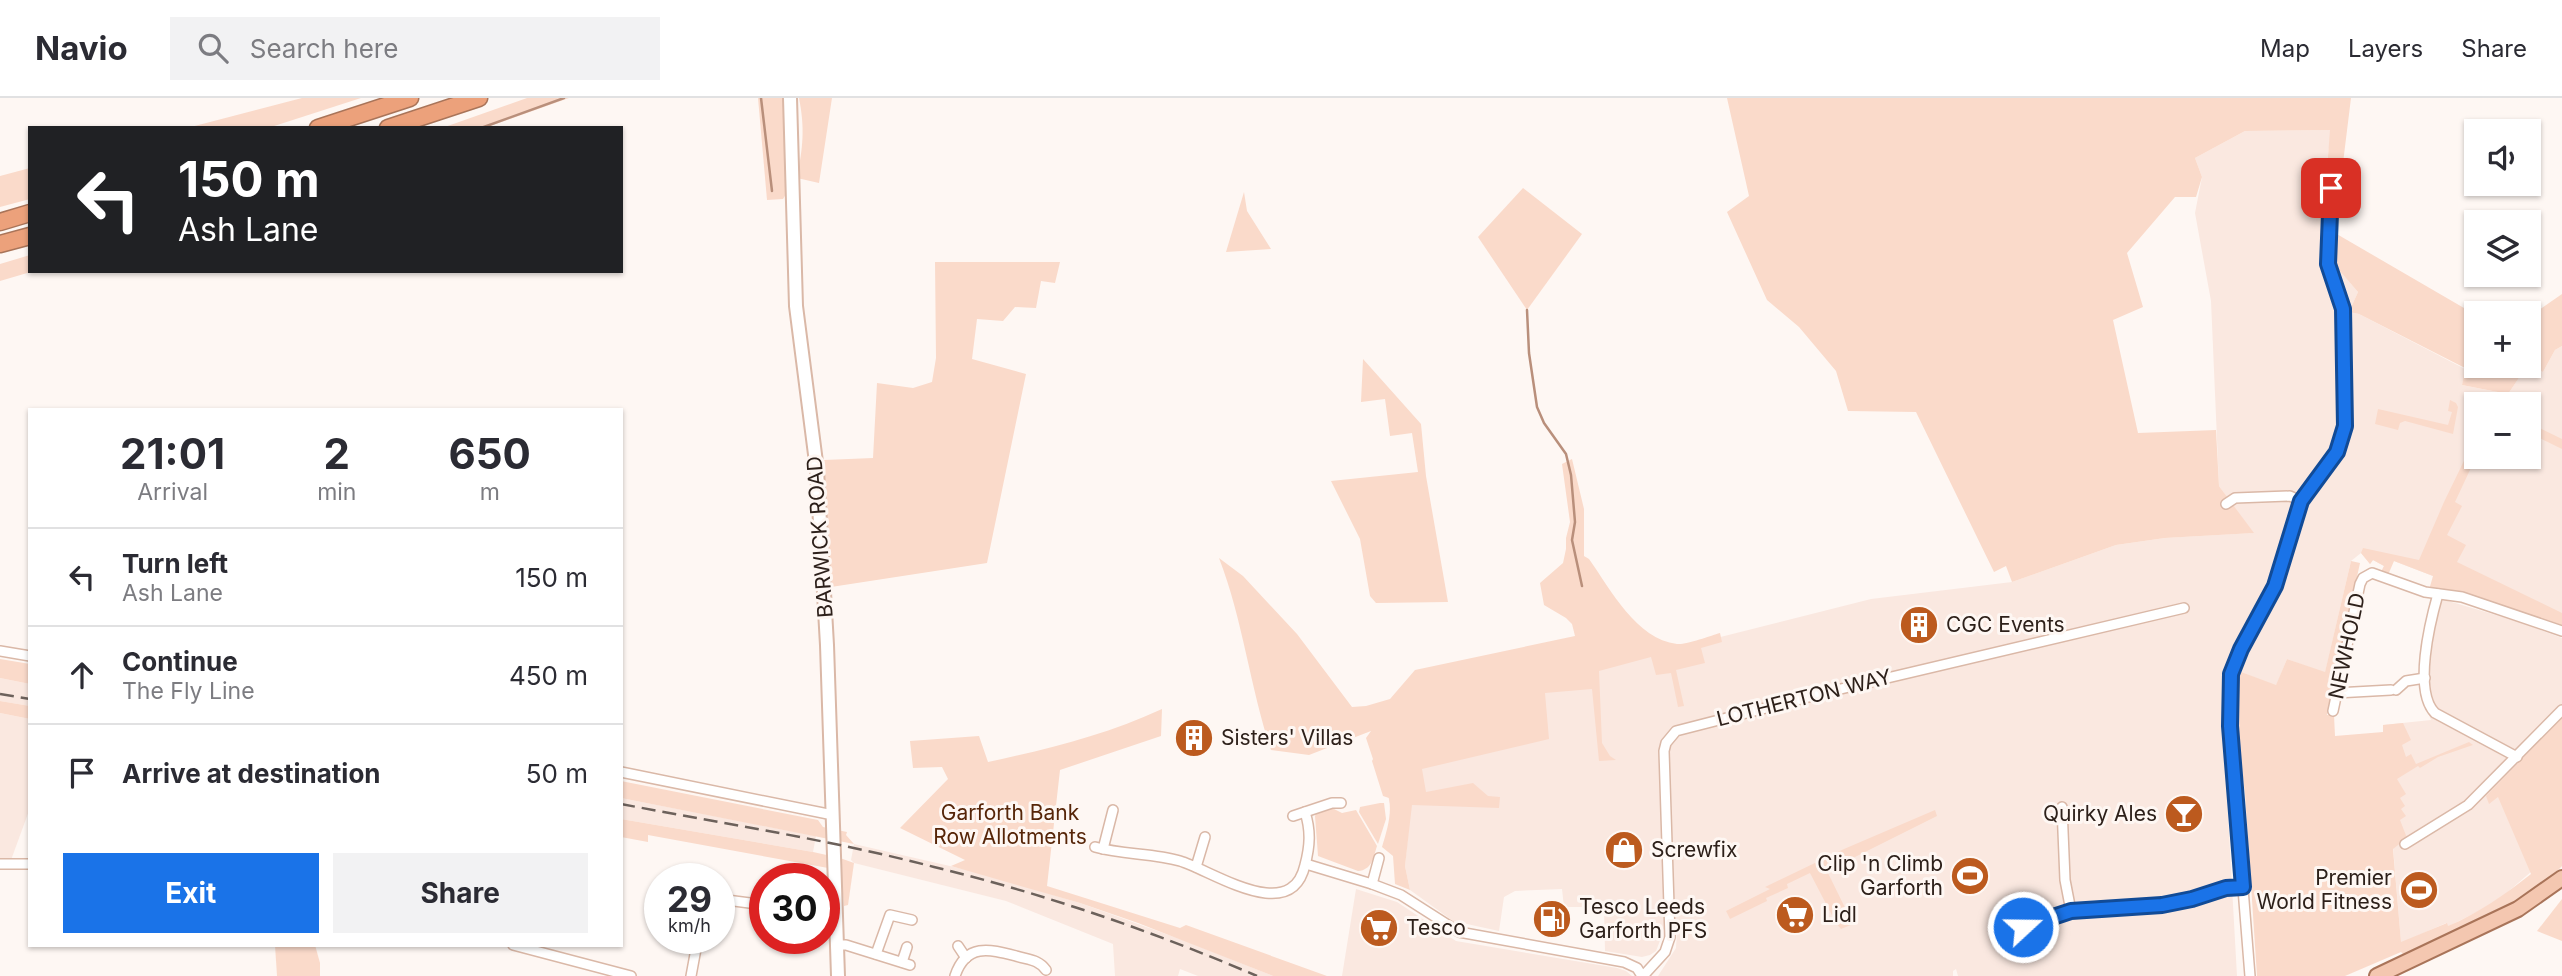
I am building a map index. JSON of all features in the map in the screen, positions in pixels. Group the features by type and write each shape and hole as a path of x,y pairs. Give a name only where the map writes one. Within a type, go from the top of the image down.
{"highway":[{"path":"324,126 410,98"},
{"path":"394,126 479,98"},
{"path":"0,222 28,215"},
{"path":"0,244 28,237"}],"main road":[{"path":"2377,976 2518,909 2562,878"}],"street":[{"name":"BARWICK ROAD","path":"790,98 796,304 817,470 831,726 835,863"},
{"path":"2249,976 2230,726 2231,674 2241,649 2275,586 2301,501 2337,452 2345,426 2343,309 2328,264 2331,188"},
{"path":"2226,504 2235,498 2290,496 2301,501"},
{"name":"NEWHOLD","path":"2333,711 2363,578 2372,573 2438,594 2462,597 2562,631"},
{"path":"2438,594 2426,644 2425,678 2428,704 2435,713 2517,757"},
{"name":"LOTHERTON WAY","path":"1643,976 1665,952 1670,937 1664,751 1666,743 1676,731 1828,692 2184,608"},
{"path":"0,651 28,656"},
{"path":"2336,693 2393,690 2412,678 2425,678"},
{"path":"2405,844 2468,805 2562,710"},
{"path":"623,772 834,815"},
{"path":"1293,816 1332,803 1341,803"},
{"path":"2062,807 2065,880 2071,911"},
{"path":"1113,810 1099,848 1116,853 1178,860 1249,890 1269,894 1283,892 1294,885 1303,874 1310,831 1305,812"},
{"path":"1196,867 1205,837"},
{"path":"1372,884 1379,858"},
{"path":"0,864 28,864"},
{"path":"1306,864 1372,884 1409,899 1459,932 1624,962 1637,968 1643,976"},
{"path":"2023,927 2071,911 2162,905 2226,888 2243,887"},
{"path":"876,954 890,915 912,920"},
{"path":"840,945 906,964 907,947"},
{"path":"958,946 966,958"},
{"path":"521,947 631,976"},
{"path":"955,976 966,958 979,951 993,949 1033,960 1046,970"},
{"path":"691,976 695,954"},
{"name":"BARWICK ROAD","path":"837,954 838,976"}],"shaded area":[{"path":"2331,130 2325,181 2341,184 2332,262 2358,292 2349,312 2359,314 2464,368 2462,385 2498,392 2464,392 2464,469 2541,469 2541,392 2509,392 2519,378 2541,378 2541,371 2555,350 2562,346 2562,627 2478,597 2456,591 2434,591 2433,576 2394,561 2381,572 2384,566 2373,560 2370,564 2361,553 2351,561 2325,673 2287,659 2276,686 2236,670 2278,588 2291,548 2300,536 2288,531 2270,582 2230,653 2224,683 2223,726 2237,976 1958,976 1956,969 1953,976 1658,976 1676,948 1677,931 1661,938 1656,951 1650,955 1642,957 1605,951 1604,907 1564,907 1562,889 1515,891 1504,897 1499,931 1453,921 1410,890 1405,866 1411,805 1390,804 1371,725 1871,599 2012,582 2116,545 2165,538 2253,533 2219,486 2211,301 2195,213 2202,177 2195,158 2245,131"},
{"path":"2445,600 2562,638 2562,845 2495,903 2447,927 2446,923 2401,943 2383,725 2431,720 2422,698 2420,647 2431,605"},
{"path":"0,678 28,684 28,706 0,701"},
{"path":"0,713 28,719 28,813 11,860 0,860"},
{"path":"623,798 816,836 813,852 623,819"},
{"path":"854,844 976,872 1080,903 1273,976 1198,976 1180,969 1178,976 1115,976 1113,944 1006,901 854,863 851,860"},
{"path":"1356,889 1397,902 1456,941 1617,968 1632,976 1342,976"}],"green space":[{"path":"302,98 361,98 274,126 195,126"},
{"path":"527,98 569,98 491,126 448,126"},
{"path":"758,98 783,98 786,194 783,199 767,200"},
{"path":"799,98 832,98 819,183 797,178 802,138"},
{"path":"1727,98 2351,98 2342,171 2327,169 2330,130 2245,131 2195,158 2202,177 2196,197 2175,197 2127,253 2143,307 2113,320 2138,433 2216,430 2219,486 2254,533 2165,538 2116,545 2012,582 2006,566 1994,572 1916,412 1848,411 1836,371 1799,327 1767,300 1727,212 1749,196"},
{"path":"28,169 28,200 0,207 0,176"},
{"path":"1523,188 1582,234 1527,310 1478,237"},
{"path":"1244,192 1247,211 1271,249 1226,252"},
{"path":"2335,233 2464,308 2464,367 2359,314 2349,312 2358,292 2332,262"},
{"path":"28,256 28,273 0,281 0,264"},
{"path":"935,262 1060,262 1055,283 1041,281 1036,308 1015,307 1003,321 977,319 972,359 1026,374 987,563 831,587 824,460 873,458 877,383 913,388 932,382 936,358"},
{"path":"2562,294 2562,346 2555,350 2543,372 2541,371 2541,309"},
{"path":"1363,359 1421,424 1426,476 1448,602 1376,603 1370,596 1360,539 1331,481 1418,472 1412,433 1390,436 1385,399 1361,402"},
{"path":"2464,374 2464,378 2519,378 2509,392 2462,385"},
{"path":"2450,400 2458,407 2453,434 2405,421 2400,423 2398,430 2375,424 2378,409 2448,425 2452,412 2448,411"},
{"path":"2541,429 2562,439 2562,449 2541,439"},
{"path":"1572,459 1584,509 1584,556 1589,559 1626,611 1649,633 1662,640 1681,644 1720,633 1722,642 1701,648 1705,663 1676,670 1684,706 1678,707 1671,673 1656,675 1651,657 1599,671 1602,743 1616,760 1599,761 1592,689 1545,693 1549,739 1422,769 1426,792 1473,783 1488,796 1500,797 1499,808 1412,805 1405,866 1410,890 1395,884 1393,856 1382,847 1390,804 1389,798 1383,796 1366,738 1371,731 1309,755 1271,750 1234,605 1219,558 1243,576 1297,634 1352,707 1366,706 1390,699 1415,670 1575,636 1572,624 1566,618 1544,605 1540,583 1563,563 1570,522 1562,464"},
{"path":"2464,461 2464,469 2470,469 2455,502 2462,506 2447,535 2466,545 2457,562 2562,613 2562,627 2478,597 2456,591 2429,590 2433,576 2394,561 2388,575 2381,572 2384,566 2373,560 2370,564 2361,553 2363,548 2419,560"},
{"path":"2351,561 2360,563 2327,715 2334,715 2335,736 2383,732 2383,725 2403,723 2411,740 2402,745 2406,757 2411,754 2416,764 2469,742 2473,745 2438,757 2397,779 2406,794 2400,798 2405,806 2401,809 2406,816 2400,820 2407,838 2393,849 2401,942 2447,923 2448,926 2470,915 2531,874 2498,797 2489,804 2486,796 2562,718 2562,866 2527,895 2487,918 2345,976 2257,976 2245,793 2236,725 2236,670 2276,685 2287,659 2325,672"},
{"path":"0,659 28,664 28,684 0,678"},
{"path":"0,701 28,706 28,719 0,713"},
{"name":"Garforth Bank Row Allotments","path":"1162,709 1161,736 1060,770 1047,886 1180,928 1186,925 1327,976 1273,976 1080,903 951,866 965,860 900,828 948,779 942,767 913,768 910,741 979,736 988,762 1076,740"},
{"path":"623,781 818,820 823,827 847,832 846,835 854,844 623,798"},
{"path":"1384,803 1386,819 1378,844 1359,812 1360,807"},
{"path":"1332,808 1342,813 1356,810 1377,846 1371,863 1363,870 1358,871 1318,856 1315,816 1317,812"},
{"path":"1935,810 1937,816 1827,871 1853,924 1841,929 1810,873 1787,884 1788,888 1766,898 1767,901 1730,919 1726,911 1770,889 1765,887"},
{"path":"623,819 831,856 829,863 801,863 648,835 648,842 623,837"},
{"path":"840,858 854,863 848,905 844,906"},
{"path":"2562,899 2562,941 2537,931"},
{"path":"275,947 316,947 320,976 277,976"}],"waterway":[{"path":"487,126 564,98"},
{"path":"761,98 772,191"},
{"path":"1527,310 1529,353 1537,407 1544,423 1566,454 1571,475 1575,522 1572,540 1582,586"}],"railway":[{"path":"0,694 28,699"},
{"path":"623,804 817,840 1017,889 1098,915 1257,976"}],"place":[{"name":"CGC Events","path":"1919,625"},
{"name":"Sisters' Villas","path":"1194,738"},
{"name":"Quirky Ales","path":"2184,814"},
{"name":"Screwfix","path":"1624,850"},
{"name":"Clip 'n Climb Garforth","path":"1970,876"},
{"name":"Premier World Fitness","path":"2419,890"},
{"name":"Lidl","path":"1795,915"},
{"name":"Tesco Leeds Garforth PFS","path":"1552,919"},
{"name":"Tesco","path":"1379,928"}],"route":[{"path":"2023,927 2071,911 2162,905 2226,888 2243,887 2230,726 2231,674 2241,649 2275,586 2301,501 2340,447 2345,426 2343,309 2329,274 2328,264 2331,188"}]}
